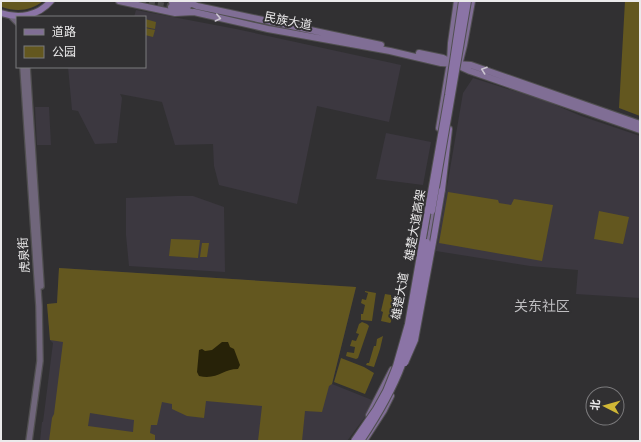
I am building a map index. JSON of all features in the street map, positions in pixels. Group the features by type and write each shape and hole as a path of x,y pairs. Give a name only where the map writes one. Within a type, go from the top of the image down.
{"highway":[{"path":"5,15 29,16 41,10 51,1"},
{"name":"雄楚大道高架","path":"354,441 376,409 386,391 396,366 408,324 448,95 462,1"},
{"name":"雄楚大道高架","path":"362,441 377,417 392,388 413,326 468,1"},
{"path":"392,388 407,360 415,340 442,190 449,129"}],"main road":[{"name":"民族大道","path":"118,1 175,13 195,9 443,58 470,71 640,130"},
{"name":"民族大道","path":"186,1 195,9"},
{"name":"雄楚大道","path":"362,441 372,429 384,410 397,384 413,334 449,129 455,64 451,43 458,1"},
{"name":"雄楚大道","path":"350,441 364,423 381,393 402,343 455,64 464,45 472,1"},
{"path":"172,5 195,9"},
{"path":"5,15 16,21"},
{"name":"民族大道","path":"455,64 471,65 640,124"},
{"name":"虎泉街","path":"22,68 41,340 40,361 29,441"},
{"name":"虎泉街","path":"27,68 44,339 43,362 33,441"},
{"path":"364,423 366,421 371,422 373,425 372,429"}],"shaded area":[{"path":"136,10 236,29 401,65 389,122 317,106 297,204 219,185 214,166 213,144 175,145 162,102 120,94 122,98 117,143 95,144 78,111 72,110 68,68 146,68 146,16 134,16"},
{"path":"473,78 546,101 581,116 640,136 640,298 576,294 578,270 530,266 436,251 463,93"},
{"path":"35,107 49,107 51,145 37,145"},
{"path":"386,133 431,142 423,185 376,179"},
{"path":"193,196 224,207 225,272 129,266 126,235 126,198"},
{"path":"59,268 356,287 332,384 372,400 365,417 347,441 40,441 53,343 50,340 47,304 57,303"},
{"path":"222,342 228,342 230,347 234,349 240,365 238,369 233,369 211,377 199,376 197,372 199,350 212,350"}],"green space":[{"path":"1,1 43,1 28,9 13,10 2,7"},
{"path":"625,1 640,1 640,116 619,108"},
{"path":"146,19 156,22 155,29 146,27"},
{"path":"146,28 155,30 153,37 146,35"},
{"path":"448,192 498,200 499,203 511,205 514,199 553,205 542,261 439,243"},
{"path":"599,211 629,217 623,244 594,239"},
{"path":"171,239 200,240 198,258 169,256"},
{"path":"202,243 209,243 207,257 200,257"},
{"path":"59,268 356,287 332,384 329,386 322,412 305,411 302,441 258,441 262,406 206,401 204,418 187,416 172,409 172,404 162,402 157,425 151,425 150,433 155,435 155,441 49,441 63,342 50,340 47,304 57,303","holes":["90,413 134,420 133,432 88,426"]},
{"path":"365,291 376,293 372,321 361,320 361,314 363,314 365,305 361,303 362,299 366,300 368,293"},
{"path":"385,294 394,297 390,323 381,321 383,312 381,311"},
{"path":"362,322 369,326 358,358 356,359 346,356 347,352 354,353 355,347 350,346 352,340 356,341 359,334 356,333 359,324"},
{"path":"383,336 374,367 366,365 369,363 374,346 376,346 377,339"},
{"path":"341,358 364,367 374,373 365,394 334,382"}],"tunnel":[{"path":"140,1 171,7"}],"district":[{"name":"关东社区","path":"542,306"}]}
